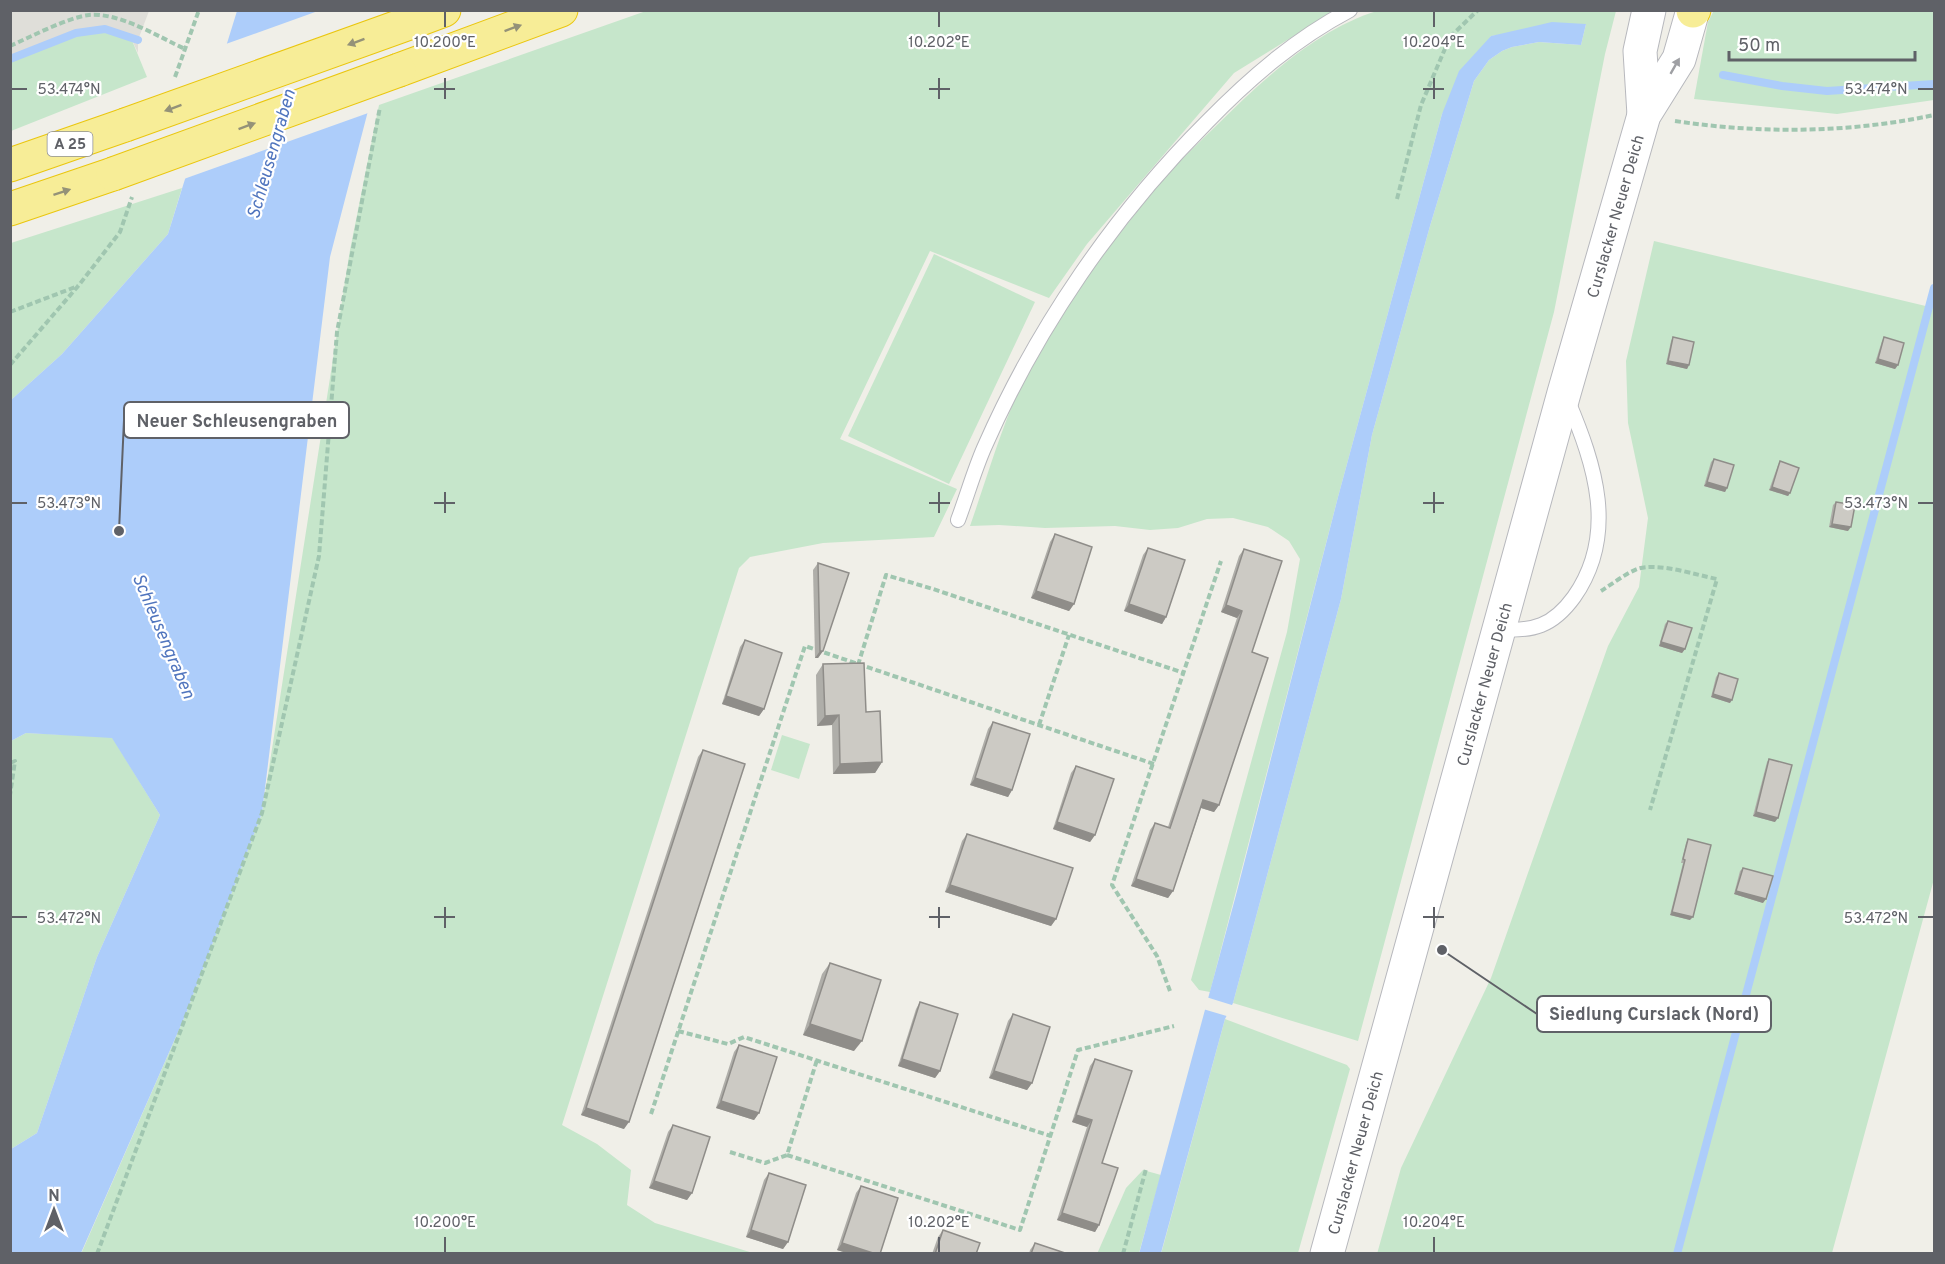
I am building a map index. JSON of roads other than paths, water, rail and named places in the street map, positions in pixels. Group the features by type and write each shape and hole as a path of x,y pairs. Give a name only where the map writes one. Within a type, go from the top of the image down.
{"highway":[{"name":"A 25","path":"10,165 444,10"},
{"name":"A 25","path":"10,209 113,174 561,10"}],"street":[{"name":"Curslacker Neuer Deich","path":"1644,115 1640,51 1649,10"},
{"name":"Curslacker Neuer Deich","path":"1327,1254 1498,629 1644,115 1679,59 1693,11"}],"lane":[{"path":"958,520 984,449 1035,347 1079,276 1140,195 1186,142 1240,88 1294,44 1350,10"},
{"path":"1498,629 1519,631 1533,629 1563,612 1581,587 1591,566 1597,545 1600,513 1588,453 1564,393"}],"water":[{"name":"Schleusengraben","path":"237,11 394,11 330,257 262,813 185,1016 81,1253 11,1253 11,1149 37,1133 97,957 160,815 112,738 26,733 11,741 11,400 62,354 168,234"},
{"path":"1552,22 1586,24 1581,45 1539,42 1512,47 1489,60 1474,81 1430,226 1372,435 1341,599 1233,1003 1225,1019 1161,1253 1139,1254 1236,895 1338,497 1442,114 1459,71 1491,36"}],"waterway":[{"path":"10,59 76,33 105,29 138,40"},
{"path":"1723,75 1782,86 1827,91 1934,84"},
{"path":"1677,1254 1934,288"}],"place":[{"name":"Neuer Schleusengraben","path":"119,531"},
{"name":"Siedlung Curslack (Nord)","path":"1442,950"}]}
